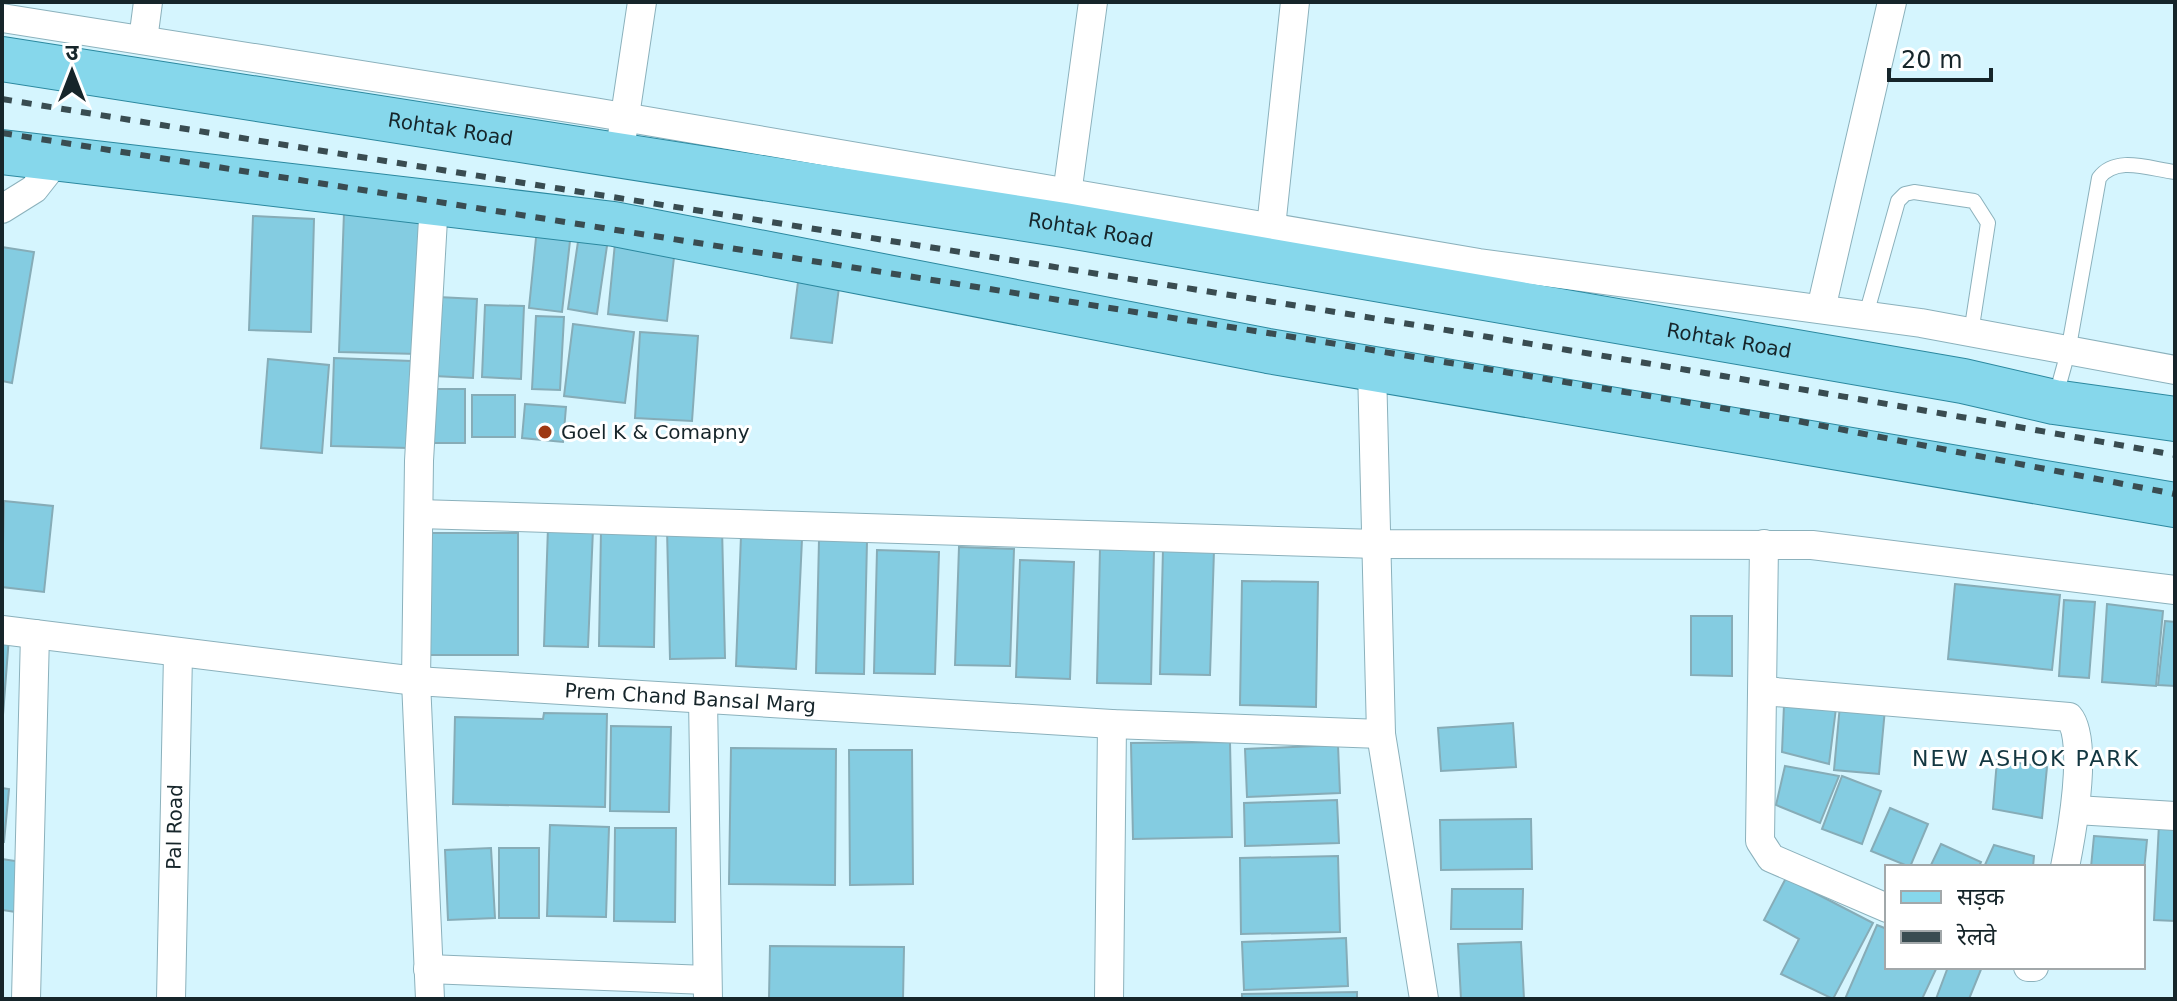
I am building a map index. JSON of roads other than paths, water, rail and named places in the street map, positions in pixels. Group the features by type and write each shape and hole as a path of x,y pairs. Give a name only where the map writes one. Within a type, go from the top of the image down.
{"main road":[{"name":"Rohtak Road","path":"2,59 622,137 1065,209 1963,381 2054,402 2175,419"},
{"path":"2,152 56,161 614,224 1372,368 2175,505"}],"street":[{"path":"143,40 148,2"},
{"path":"2,18 143,40 622,137 642,2"},
{"path":"1093,2 1065,209 1271,227 1479,263 1866,315 2175,370"},
{"path":"1271,227 1295,2"},
{"path":"1821,309 1892,2"},
{"path":"2,209 34,189 56,161"},
{"path":"430,999 416,681 419,514 434,202"},
{"path":"1372,368 1381,734 1424,999"},
{"path":"419,514 1376,544 1812,545 2175,590"},
{"path":"1764,544 1764,691 1758,830 1771,858 1885,907"},
{"name":"Prem Chand Bansal Marg","path":"2,630 416,681 1112,724 1381,734"},
{"path":"26,999 15,936 35,634"},
{"name":"Pal Road","path":"171,999 178,654"},
{"path":"1764,691 2069,717 2077,729 2076,810 2065,865"},
{"path":"428,969 708,990 703,699"},
{"path":"1109,999 1112,724"},
{"path":"2076,810 2175,816"}],"lane":[{"path":"2054,402 2068,352 2099,178 2107,168 2120,164 2175,172"},
{"path":"1866,315 1898,201 1914,192 1974,201 1988,223 1971,333"}],"railway":[{"path":"2,99 1361,316 2175,455"},
{"path":"2,133 1306,339 1787,419 2175,494"}],"place":[{"name":"Goel K & Comapny","path":"545,432"}],"district":[{"name":"NEW ASHOK PARK","path":"2026,758"}]}
